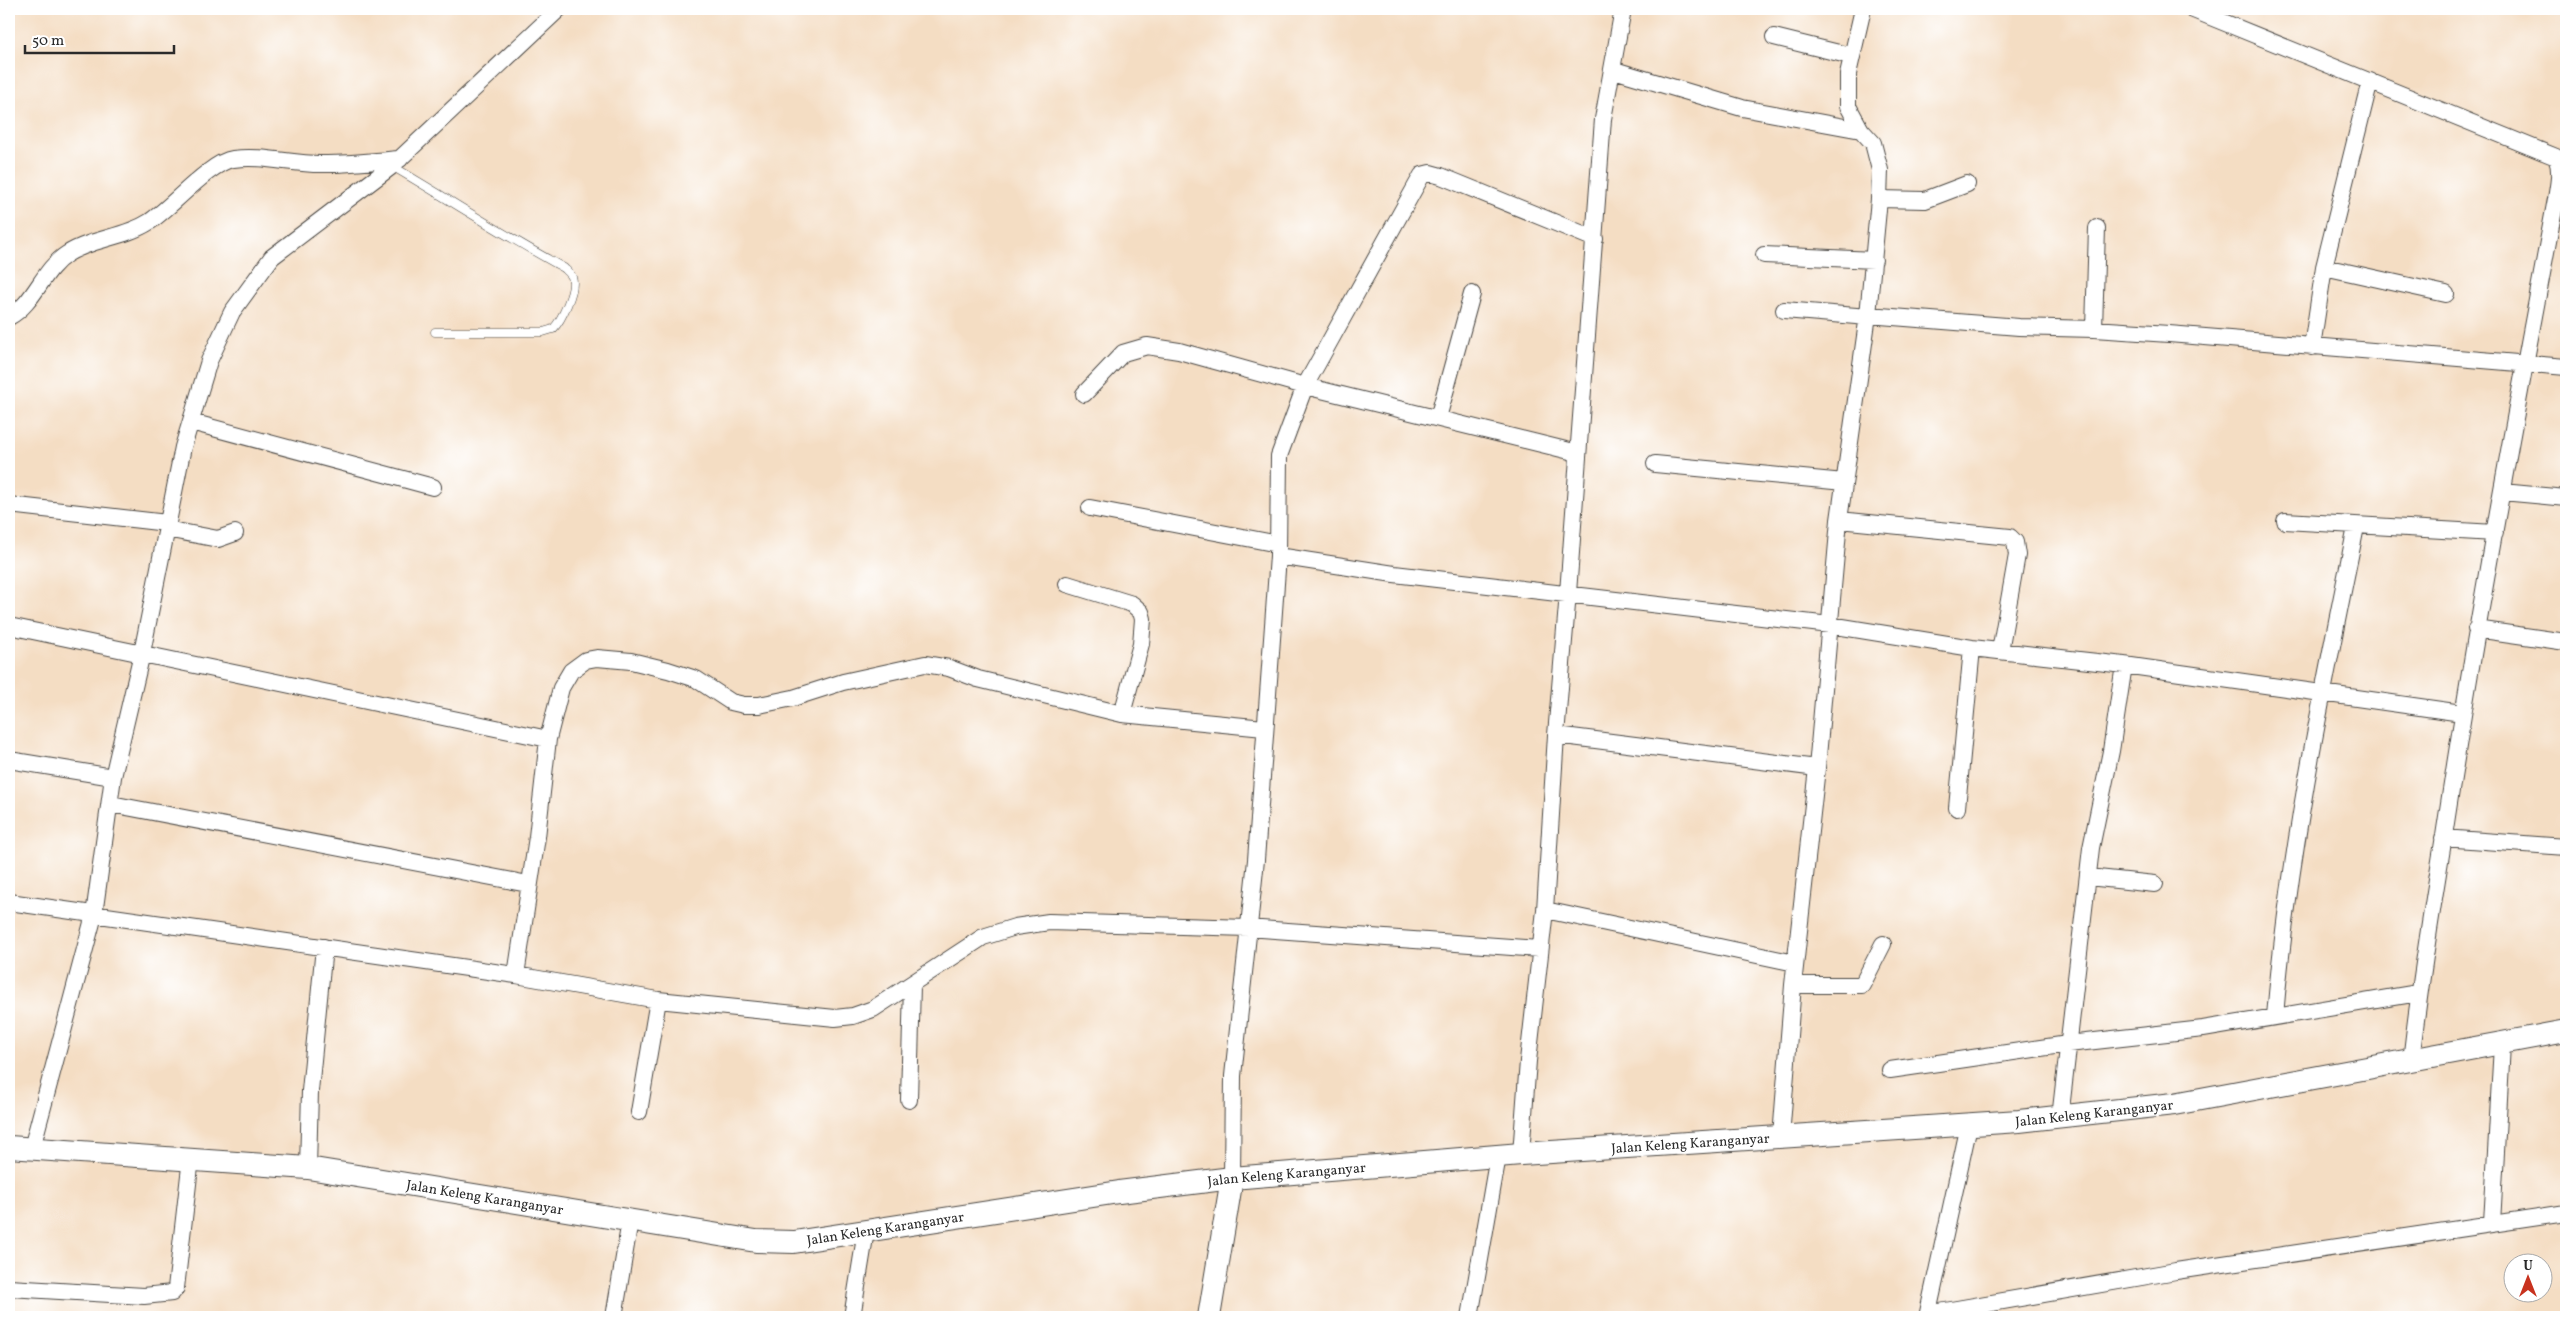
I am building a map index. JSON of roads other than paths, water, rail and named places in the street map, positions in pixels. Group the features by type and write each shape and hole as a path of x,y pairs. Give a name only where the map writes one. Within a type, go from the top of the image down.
{"main road":[{"name":"Jalan Keleng Karanganyar","path":"9,1147 191,1158 308,1168 630,1221 775,1242 866,1232 1119,1192 1232,1178 1522,1154 2060,1118 2174,1104 2411,1062 2566,1031"},
{"path":"1209,1317 1232,1178"}],"street":[{"path":"32,1148 94,915 111,804 113,777 142,653 166,526 191,422 209,360 232,312 272,257 396,162 451,108 559,9"},
{"path":"1522,1154 1528,1061 1539,949 1545,910 1556,735 1603,119 1614,70 1623,9"},
{"path":"1781,1137 1795,963 1817,768 1839,520 1868,316 1870,278 1874,260 1879,199 1880,170 1872,143 1861,130 1848,106 1848,74 1863,9"},
{"path":"2191,9 2556,157 2560,172 2523,365 2495,534 2476,629 2418,993 2411,1062"},
{"path":"1774,37 1851,56"},
{"path":"1614,70 1742,108 1861,130"},
{"path":"2312,347 2324,267 2370,82"},
{"path":"9,317 28,302 48,272 66,254 84,246 130,232 149,222 223,162 259,158 285,163 396,162"},
{"path":"1232,1178 1233,1076 1248,928 1278,550 1279,456 1305,386 1422,175 1430,173 1441,176 1595,239"},
{"path":"1879,199 1925,200 1968,184"},
{"path":"2094,328 2097,228"},
{"path":"1764,255 1874,260"},
{"path":"2324,267 2446,294"},
{"path":"1438,418 1472,294"},
{"path":"1784,310 2019,327 2094,328 2523,365 2566,367"},
{"path":"1084,394 1123,353 1148,346 1179,351 1305,386 1578,453"},
{"path":"191,422 432,487"},
{"path":"1655,464 1844,482"},
{"path":"2502,492 2566,498"},
{"path":"9,505 166,526 218,539 235,534"},
{"path":"1090,508 1394,574 1830,625 1972,648 2124,665 2462,713"},
{"path":"1839,520 2010,537 2014,542 2017,555 2000,651"},
{"path":"2285,521 2495,534"},
{"path":"2275,1016 2283,923 2303,793 2356,526"},
{"path":"1067,584 1132,604 1141,612 1143,619 1140,644 1122,714"},
{"path":"9,626 548,739"},
{"path":"2476,629 2566,642"},
{"path":"1957,808 1972,648"},
{"path":"516,975 528,884 537,836 548,739 561,688 571,671 586,660 597,658 631,661 668,670 696,679 731,702 744,705 759,705 793,698 843,682 925,664 949,668 978,679 1122,714 1264,728"},
{"path":"2060,1118 2088,877 2112,751 2124,665"},
{"path":"1556,735 1817,768"},
{"path":"9,760 113,777"},
{"path":"111,804 528,884"},
{"path":"2443,838 2566,846"},
{"path":"2088,877 2155,884"},
{"path":"9,902 516,975 658,1000 835,1018 853,1016 873,1010 983,937 1015,927 1049,922 1248,928 1539,949"},
{"path":"1545,910 1795,963"},
{"path":"1793,985 1862,985 1883,944"},
{"path":"308,1168 310,1091 324,947"},
{"path":"909,1100 912,984"},
{"path":"1890,1070 2068,1044 2203,1029 2418,993"},
{"path":"639,1112 658,1000"},
{"path":"2492,1223 2502,1045"},
{"path":"1969,1125 1928,1316 2176,1271 2566,1213"},
{"path":"1470,1317 1498,1156"},
{"path":"9,1288 144,1296 172,1293 176,1288 191,1158"},
{"path":"614,1317 630,1221"},
{"path":"852,1317 866,1232"}],"lane":[{"path":"396,162 509,238 564,268 572,276 573,280 568,304 552,329 543,332 435,332"}]}
